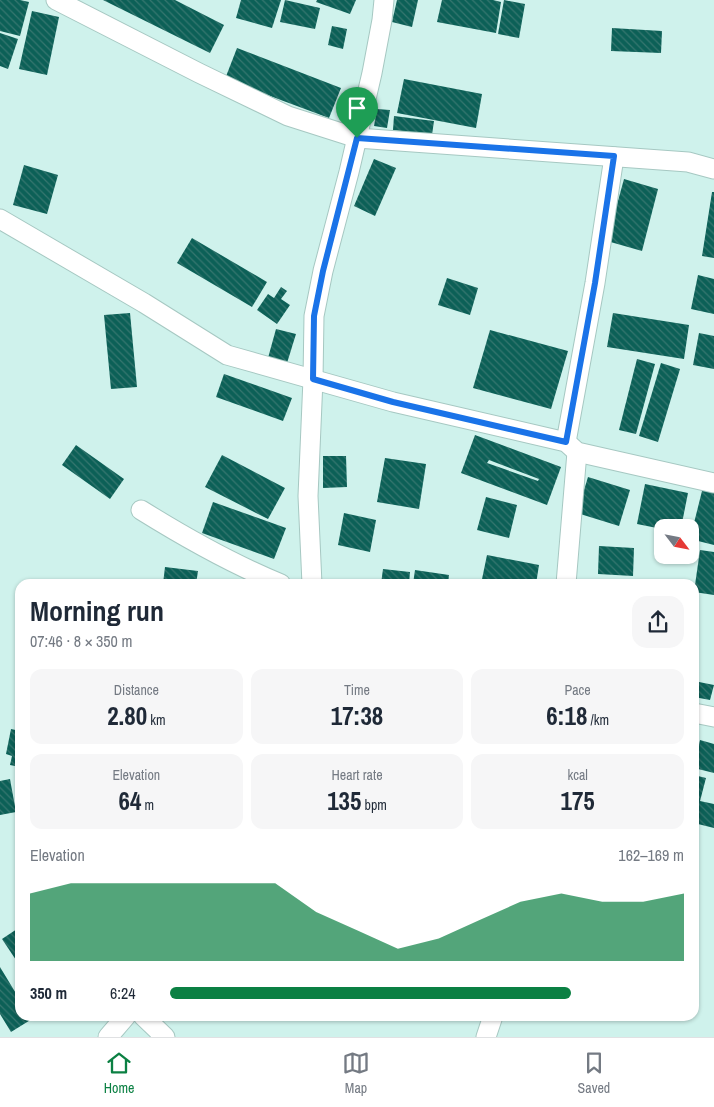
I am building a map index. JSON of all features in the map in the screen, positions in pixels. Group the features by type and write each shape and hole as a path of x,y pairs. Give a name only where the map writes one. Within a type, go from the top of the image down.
{"street":[{"path":"56,0 288,116 357,138 688,162 714,169"},
{"path":"312,579 308,496 316,307 323,271 372,73 384,0"},
{"path":"566,579 571,447 614,156"},
{"path":"0,219 144,302 227,355 393,402 714,483"},
{"path":"141,510 190,540 269,579"},
{"path":"699,714 714,717"},
{"path":"108,1037 122,1021"},
{"path":"148,1021 165,1037"},
{"path":"486,1037 491,1021"}],"building":[{"path":"0,0 29,2 20,36 0,31"},
{"path":"103,0 175,0 224,25 210,53"},
{"path":"241,0 281,0 272,28 236,18"},
{"path":"285,0 320,8 315,29 280,22"},
{"path":"317,0 356,0 350,14 316,2"},
{"path":"397,0 418,0 412,27 392,22"},
{"path":"442,0 493,0 501,2 496,33 437,22"},
{"path":"504,0 525,4 519,38 498,34"},
{"path":"32,11 59,17 47,75 19,69"},
{"path":"332,26 347,29 343,49 328,45"},
{"path":"612,28 662,31 661,53 611,51"},
{"path":"0,33 18,39 8,69 0,66"},
{"path":"237,48 341,88 329,118 225,79"},
{"path":"404,79 482,94 476,128 397,113"},
{"path":"377,109 390,110 387,128 374,126"},
{"path":"394,116 434,121 432,135 393,130"},
{"path":"374,159 396,168 375,216 354,206"},
{"path":"24,165 58,175 47,214 13,205"},
{"path":"624,179 658,189 642,251 607,241"},
{"path":"712,192 714,192 714,258 702,256"},
{"path":"192,238 267,282 252,307 177,263"},
{"path":"698,275 714,279 714,314 691,309"},
{"path":"447,278 478,288 470,315 438,305"},
{"path":"281,287 287,291 281,299 290,305 277,324 257,310 268,294 274,298"},
{"path":"130,313 137,387 111,389 104,315"},
{"path":"613,313 689,325 684,359 607,347"},
{"path":"276,329 296,334 287,363 268,358"},
{"path":"490,330 568,351 551,409 473,388"},
{"path":"699,333 714,336 714,369 693,365"},
{"path":"637,359 655,364 636,434 619,430"},
{"path":"661,363 680,369 658,442 639,436"},
{"path":"224,374 292,398 283,421 216,397"},
{"path":"475,435 561,467 547,505 461,473","holes":["489,460 539,479 538,481 487,463"]},
{"path":"76,445 124,479 110,499 62,465"},
{"path":"222,455 285,488 268,519 205,487"},
{"path":"323,456 346,456 347,487 323,488"},
{"path":"385,458 426,464 419,509 377,502"},
{"path":"588,477 630,490 619,526 577,513"},
{"path":"645,484 688,493 683,519 654,519 654,527 637,524"},
{"path":"703,487 714,490 714,545 699,541 699,519 695,519"},
{"path":"486,497 517,505 509,538 477,530"},
{"path":"213,502 286,528 274,559 202,533"},
{"path":"344,513 376,520 370,552 338,545"},
{"path":"599,546 634,548 633,576 598,574"},
{"path":"700,550 714,552 714,595 699,593 699,579 696,579"},
{"path":"487,555 539,565 537,579 482,579"},
{"path":"165,567 198,571 197,579 164,579"},
{"path":"383,569 410,572 409,579 382,579"},
{"path":"415,570 449,575 449,579 414,579"},
{"path":"699,682 714,685 710,700 699,698"},
{"path":"11,729 15,730 15,766 10,765 12,756 6,754"},
{"path":"700,740 714,744 714,773 699,769"},
{"path":"699,776 706,778 700,801 714,804 714,828 699,824"},
{"path":"10,779 15,812 0,815 0,781"},
{"path":"15,930 15,958 2,939"},
{"path":"0,967 15,992 15,1021 29,1021 11,1032 0,1014"}],"route":[{"path":"357,138 614,156 595,283 566,442 393,402 313,379 314,316 323,271 357,138"}]}
